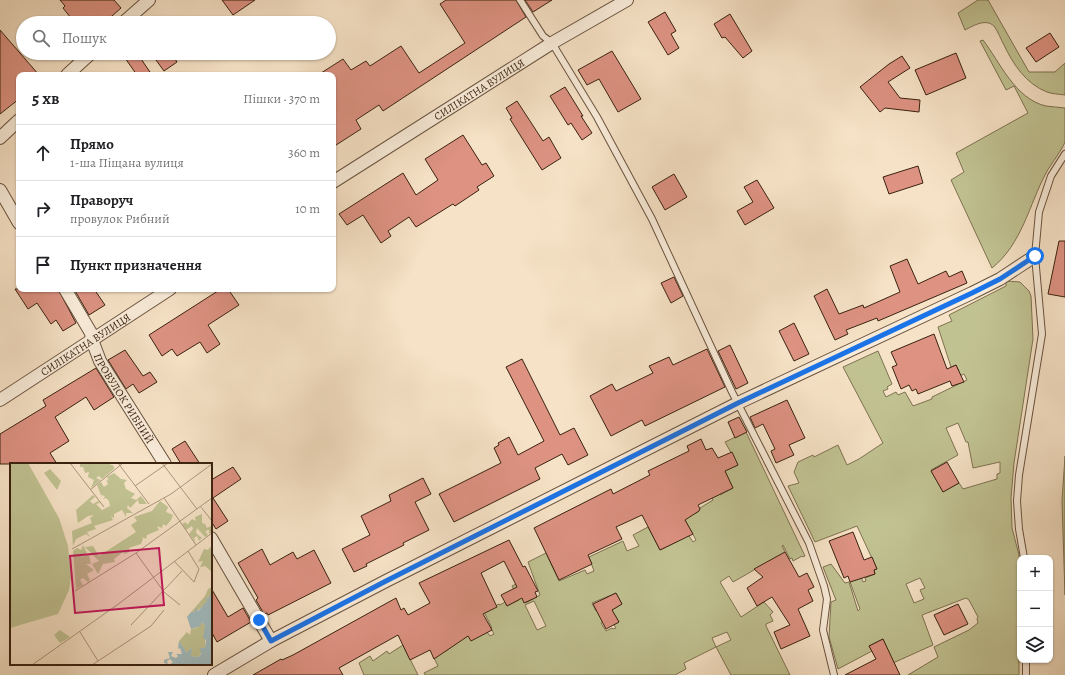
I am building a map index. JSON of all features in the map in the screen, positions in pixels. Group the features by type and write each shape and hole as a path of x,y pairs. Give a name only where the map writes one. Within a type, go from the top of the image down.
{"street":[{"path":"131,16 148,0"},
{"name":"СИЛІКАТНА ВУЛИЦЯ","path":"336,180 552,43 627,0"},
{"path":"70,72 83,60"},
{"path":"0,138 16,123"},
{"path":"0,190 16,218"},
{"path":"214,675 271,641 386,581 738,403 1000,279 1035,256"},
{"name":"ПРОВУЛОК РИБНИЙ","path":"67,292 91,333 100,361 164,463"},
{"name":"СИЛІКАТНА ВУЛИЦЯ","path":"0,400 165,292"},
{"path":"212,540 271,641"}],"lane":[{"path":"520,0 543,36 552,43 597,117 652,219 738,403 809,543 824,586 826,598 822,630 834,675"},
{"path":"1023,555 1019,529 1017,501 1019,475 1042,334 1035,256 1039,212 1042,199 1051,176 1065,154"},
{"path":"1026,663 1026,675"}],"green space":[{"path":"978,0 988,0 1029,72 1055,72 1065,63 1065,95 1047,92 1027,79 1016,66 994,26 983,23 965,30 958,13"},
{"path":"983,40 1009,79 1025,96 1046,106 1065,108 1064,145 1046,173 1024,224 1011,248 992,268 951,180 964,172 956,153 1028,113 1014,86 1006,90 980,41"},
{"path":"1006,281 1020,282 1029,291 1031,296 1033,339 1014,463 1011,498 1012,528 1019,555 1017,555 1017,663 1019,663 1019,675 908,675 938,657 934,647 969,630 978,623 978,617 969,600 966,598 922,615 933,645 893,663 883,639 869,646 872,651 838,669 829,637 831,602 836,600 823,567 831,564 845,583 849,582 858,611 860,609 850,582 861,577 863,582 866,581 865,578 875,574 874,570 877,569 857,526 815,542 788,486 799,483 794,472 798,462 813,455 814,457 838,445 847,465 883,443 843,367 878,351 892,384 887,387 888,389 883,391 886,397 896,392 898,395 905,392 913,406 932,399 932,397 967,380 964,374 957,377 955,373 959,371 956,365 951,367 938,327 952,321 949,315 1006,286","holes":["958,423 966,442 968,442 973,468 1000,462 1000,473 997,474 997,479 963,489 959,483 943,492 931,470 958,455 946,428","920,578 925,588 920,590 924,599 914,603 906,584"]},
{"path":"746,432 805,556 793,561 792,558 790,559 783,545 782,546 785,552 733,582 729,576 720,582 741,617 764,602 773,612 770,615 773,621 766,624 766,626 790,675 731,675 716,647 684,663 686,669 675,675 425,675 424,673 438,666 433,656 446,651 464,637 487,632 490,636 494,634 492,630 488,631 492,628 484,612 499,604 500,605 505,602 507,606 519,600 512,586 516,584 526,603 540,595 528,562 546,553 559,581 585,570 587,574 594,571 589,557 623,541 627,551 639,546 633,535 648,527 660,550 676,542 684,528 693,542 696,540 683,516 695,514 700,508 713,500 708,491 716,487 720,495 733,488 725,471 738,465 725,442","holes":["616,593 622,604 612,610 619,622 614,625 616,628 606,631 601,623 608,619 602,608 596,611 592,603","534,601 546,626 537,630 525,605","727,632 731,640 716,647 712,638"]},
{"path":"1065,456 1065,595 1062,501"},
{"path":"403,645 418,675 364,675 359,663 370,656 373,661 387,651 389,654"}],"building":[{"path":"60,0 114,0 121,8 112,16 69,16 63,8 65,6"},
{"path":"222,0 255,0 233,15"},
{"path":"446,0 516,0 526,17 383,111 379,105 356,120 361,129 336,145 336,72 323,72 343,59 351,70 366,61 370,66 401,46 419,73 465,43 440,4"},
{"path":"525,0 552,0 533,12"},
{"path":"665,12 676,31 671,34 679,48 668,55 648,22"},
{"path":"730,14 752,51 743,58 725,37 722,38 714,24"},
{"path":"0,30 16,48 16,60 26,60 36,72 16,72 16,101 0,114"},
{"path":"1050,33 1059,47 1036,62 1026,48"},
{"path":"612,51 641,99 618,112 599,79 587,85 578,70"},
{"path":"956,53 966,78 926,95 915,70"},
{"path":"902,56 910,68 888,82 900,98 920,100 919,112 885,108 880,112 860,87 889,64"},
{"path":"126,60 142,60 150,72 135,72"},
{"path":"156,60 176,60 177,62 164,71"},
{"path":"565,87 592,133 582,140 571,123 568,125 550,96"},
{"path":"517,101 543,141 549,137 561,158 542,170 510,119 512,118 506,108"},
{"path":"463,135 482,165 486,163 494,176 477,187 479,190 455,206 453,204 416,227 409,217 388,231 391,236 381,243 363,215 347,225 339,214 403,173 416,195 438,180 425,159"},
{"path":"918,166 923,183 889,194 883,177"},
{"path":"674,174 687,197 665,210 652,187"},
{"path":"757,180 774,208 745,225 737,211 753,202 744,187"},
{"path":"1059,241 1065,241 1065,297 1048,294"},
{"path":"907,259 918,284 946,271 949,277 962,271 967,283 878,321 877,318 846,330 848,334 835,340 814,296 827,289 839,314 863,305 864,308 900,292 890,266"},
{"path":"674,277 683,296 671,303 661,283"},
{"path":"17,292 60,292 76,323 63,331 56,320 51,324 37,303 28,309"},
{"path":"76,292 96,292 105,305 89,315"},
{"path":"216,292 230,292 239,305 208,325 220,344 207,353 200,342 177,356 172,349 162,356 149,335"},
{"path":"794,323 809,354 794,361 779,331"},
{"path":"934,334 947,369 956,365 964,382 952,386 950,381 918,394 916,389 912,391 909,385 901,389 892,367 897,365 891,352"},
{"path":"730,345 748,383 736,389 718,351"},
{"path":"707,349 725,387 645,426 642,420 611,436 590,396 612,384 616,391 653,373 649,366 669,357 673,365"},
{"path":"125,350 143,376 150,372 157,382 139,393 133,384 126,389 108,360"},
{"path":"522,359 560,435 574,428 588,455 568,465 562,454 535,468 540,479 454,522 439,494 501,463 494,448 499,445 498,443 509,437 518,455 544,441 506,367"},
{"path":"96,368 114,397 94,410 86,397 55,417 69,441 50,453 56,463 0,464 0,434 46,406 43,400"},
{"path":"787,400 805,438 789,445 794,455 776,463 771,451 775,449 763,424 755,428 750,417"},
{"path":"739,417 747,432 735,438 728,422"},
{"path":"701,439 706,450 712,448 718,458 732,452 738,465 725,471 733,488 698,505 700,509 699,511 685,520 693,534 660,550 642,515 616,527 622,539 588,555 592,564 559,580 534,528 611,489 613,494 650,475 648,471 689,451 687,446"},
{"path":"185,441 199,463 180,463 172,449"},
{"path":"947,462 959,483 943,492 931,471"},
{"path":"233,467 241,479 213,498 228,521 216,529 212,523 212,479"},
{"path":"423,478 431,494 415,502 429,530 403,543 404,545 366,564 367,566 354,572 342,549 370,535 361,516 391,501 389,495"},
{"path":"853,532 864,560 872,557 877,569 874,570 875,574 850,582 848,576 844,578 829,541"},
{"path":"509,540 538,591 535,592 537,597 524,603 522,598 507,606 501,595 517,587 504,561 481,573 497,607 483,614 492,630 471,641 468,636 434,659 430,650 410,660 398,635 339,668 343,675 253,675 281,659 282,660 293,655 396,598 401,610 404,608 408,615 430,603 419,583"},
{"path":"262,549 270,565 293,552 297,559 314,550 331,583 268,615 267,613 264,614 256,600 258,598 238,563"},
{"path":"785,552 799,577 807,573 814,587 808,590 813,601 798,609 810,636 781,649 774,632 790,625 772,597 757,606 747,588 763,577 754,569"},
{"path":"212,590 228,617 243,608 251,622 217,642 212,633"},
{"path":"616,593 622,604 612,610 619,622 606,629 593,604"},
{"path":"958,604 968,624 944,635 934,615"},
{"path":"883,639 900,675 845,675 876,659 869,646"}],"route":[{"path":"259,620 271,641 386,581 738,403 1000,279 1035,256"}]}
